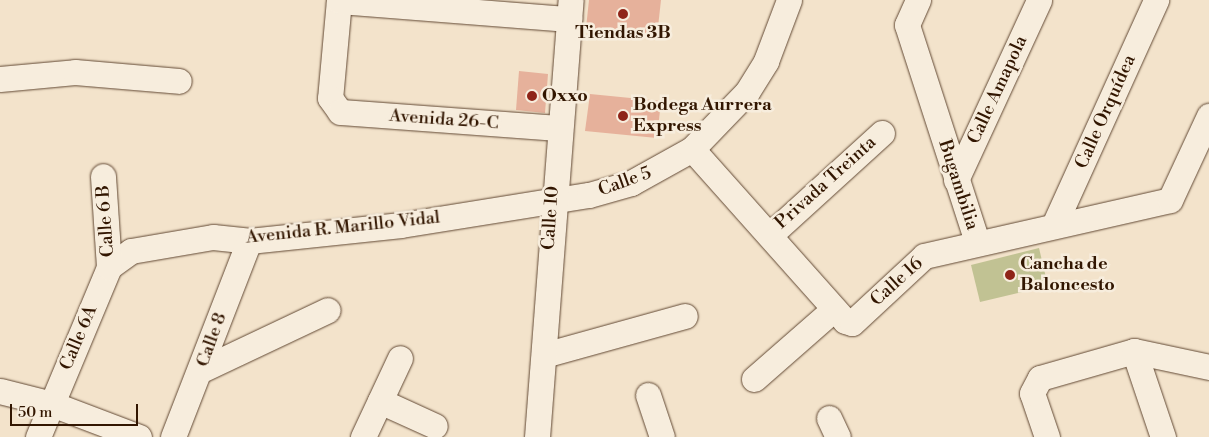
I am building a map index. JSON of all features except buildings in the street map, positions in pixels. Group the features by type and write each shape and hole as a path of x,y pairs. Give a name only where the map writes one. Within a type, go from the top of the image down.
{"street":[{"name":"Calle 5","path":"552,199 631,183 692,149 747,92 766,61 789,0"},
{"name":"Bugambilia","path":"917,0 907,25 977,242 1055,223 1170,200 1209,116"},
{"name":"Calle Amapola","path":"956,180 1039,0"},
{"name":"Calle Orquídea","path":"1055,223 1156,0"},
{"path":"339,1 570,9"},
{"name":"Avenida 26-C","path":"339,1 332,106 340,112 559,128"},
{"name":"Calle 10","path":"536,437 544,355 552,199 570,9"},
{"path":"0,79 75,72 179,82"},
{"name":"Privada Treinta","path":"771,234 882,132"},
{"name":"Privada Treinta","path":"692,149 771,234 843,316"},
{"name":"Calle 6 B","path":"103,176 109,267"},
{"name":"Avenida R. Marillo Vidal","path":"109,267 131,251 213,237 248,241 401,225 552,199"},
{"name":"Calle 8","path":"173,437 202,370 248,241"},
{"name":"Calle 16","path":"754,379 924,256 977,242"},
{"name":"Calle 6A","path":"38,437 109,267"},
{"path":"202,370 328,310"},
{"path":"544,355 685,316"},
{"path":"1134,351 1163,437"},
{"path":"1047,437 1032,393 1034,384 1040,378 1134,351 1209,368"},
{"path":"363,437 400,358"},
{"path":"0,391 52,404 139,437"},
{"path":"648,395 662,437"},
{"path":"380,401 434,426"}],"green space":[{"name":"Cancha de Baloncesto","path":"1039,248 1048,286 980,302 971,265"}],"place":[{"name":"Tiendas 3B","path":"623,14"},
{"name":"Oxxo","path":"532,96"},
{"name":"Bodega Aurrera Express","path":"623,116"},
{"name":"Cancha de Baloncesto","path":"1010,275"}]}
